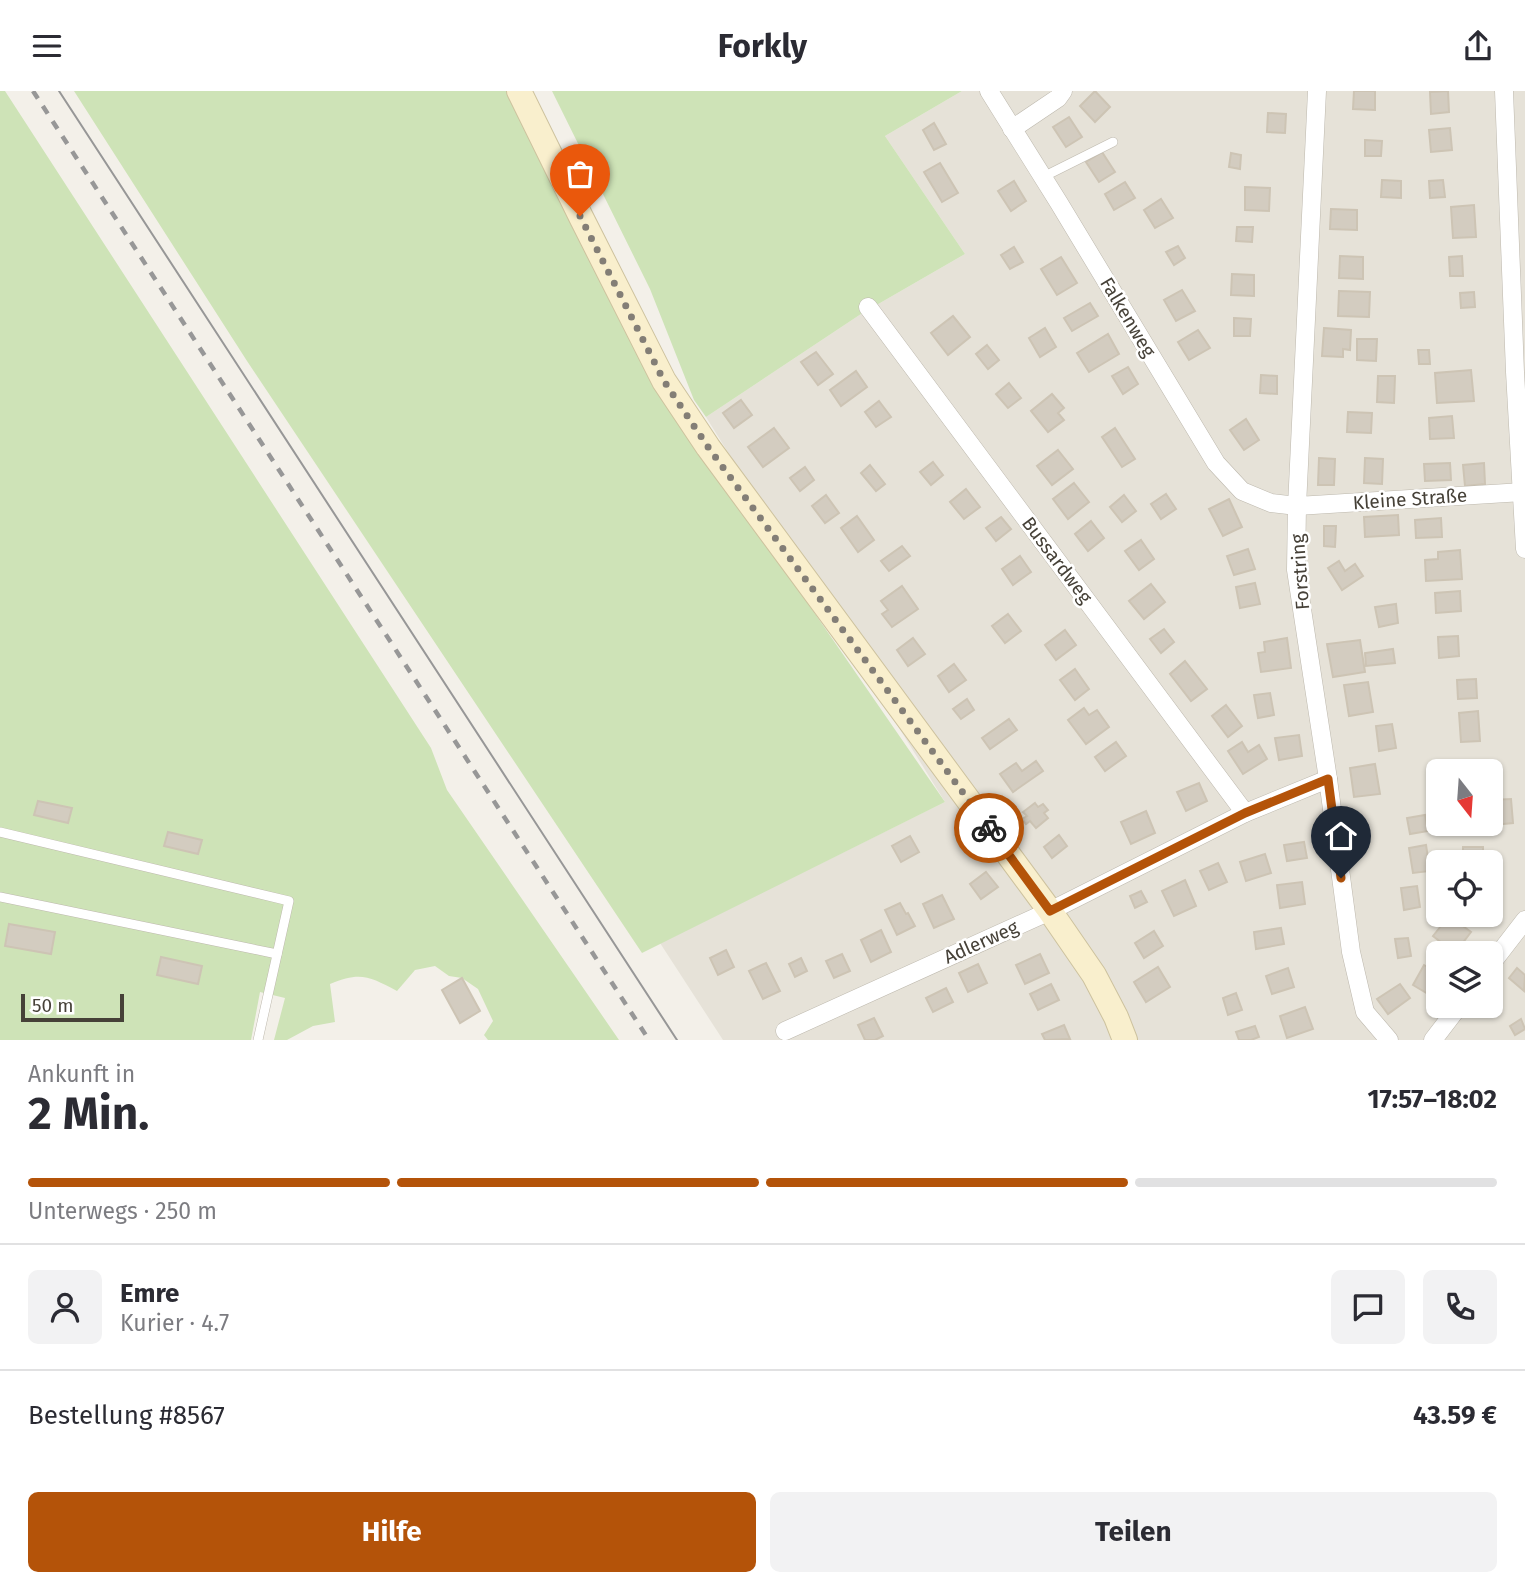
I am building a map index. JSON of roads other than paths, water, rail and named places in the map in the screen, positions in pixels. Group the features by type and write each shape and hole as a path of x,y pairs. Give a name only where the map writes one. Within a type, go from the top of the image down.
{"street":[{"path":"519,91 664,381 1050,911 1094,975 1125,1040"},
{"name":"Falkenweg","path":"989,91 1216,463 1242,491 1270,503 1297,506"},
{"path":"1012,129 1058,98 1063,91"},
{"name":"Forstring","path":"1317,91 1296,570 1351,952 1365,1012 1389,1040"},
{"path":"1504,91 1520,370 1525,549"},
{"name":"Bussardweg","path":"868,307 1245,813"},
{"name":"Kleine Straße","path":"1297,506 1523,492"},
{"name":"Adlerweg","path":"785,1031 1050,911 1245,813 1328,779"},
{"path":"1503,948 1525,920"},
{"path":"1433,1040 1450,1018"}],"lane":[{"path":"1043,177 1113,142"},
{"path":"0,832 289,901 258,1040"},
{"path":"0,897 276,954"}],"tram line":[{"path":"59,91 677,1040"}],"railway":[{"path":"33,91 649,1040"}]}
